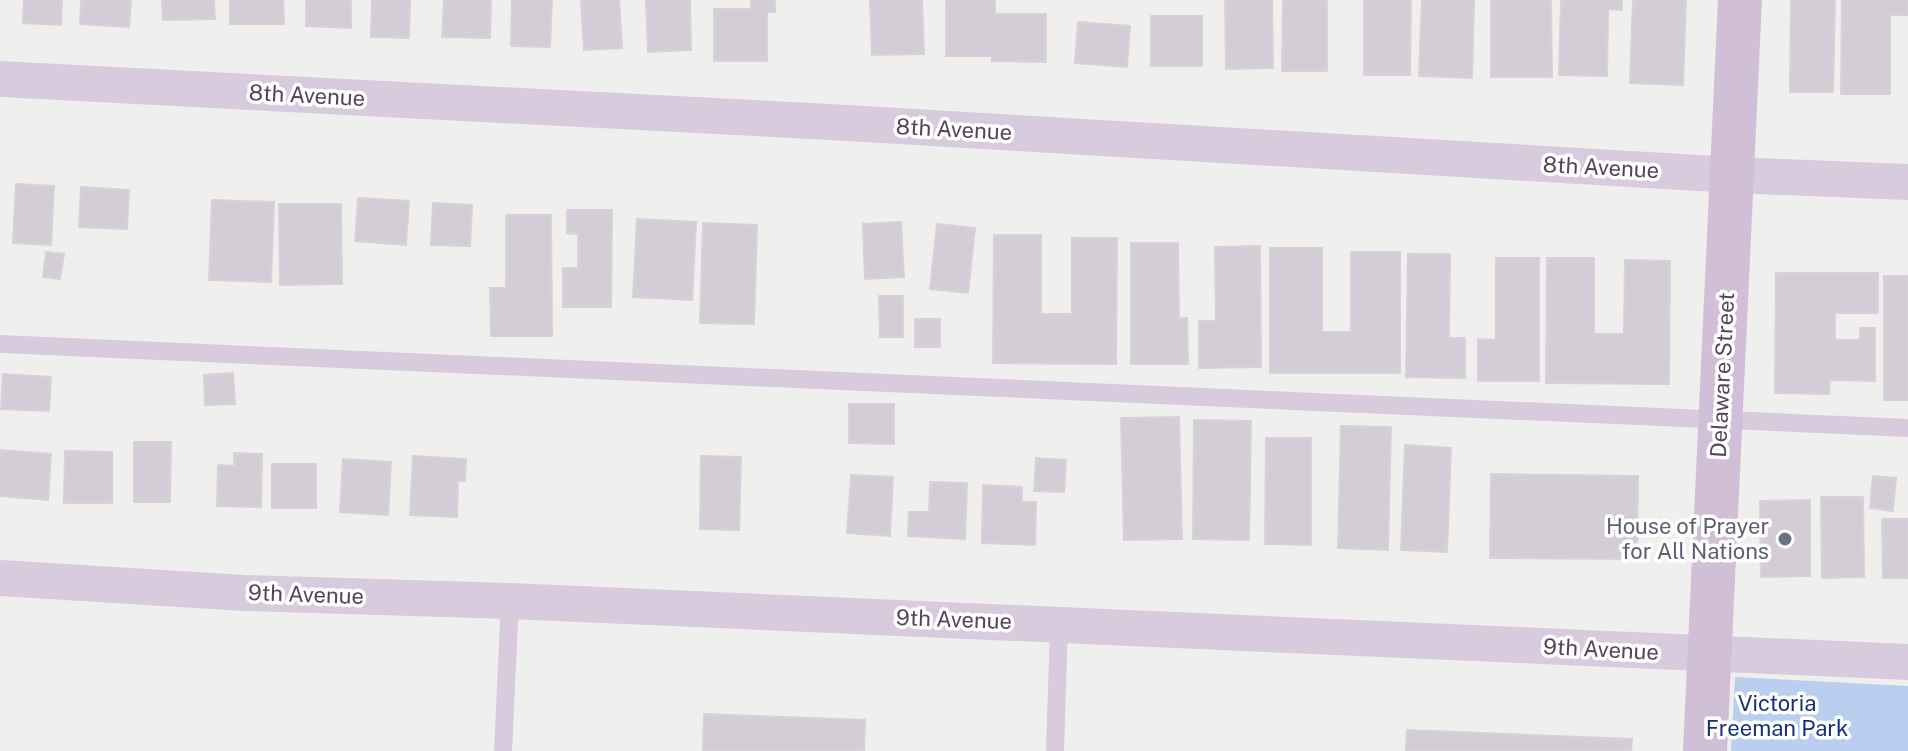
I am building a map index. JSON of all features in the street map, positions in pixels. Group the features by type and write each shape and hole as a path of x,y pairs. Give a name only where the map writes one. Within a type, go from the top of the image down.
{"street":[{"name":"Delaware Street","path":"1705,751 1740,0"},
{"name":"8th Avenue","path":"0,79 814,121 1733,175 1908,182"},
{"name":"9th Avenue","path":"0,578 244,593 510,601 1908,662"}],"lane":[{"path":"0,344 1908,428"},
{"path":"503,751 510,601"},
{"path":"1055,751 1059,624"}],"green space":[{"name":"Victoria Freeman Park","path":"1735,677 1908,686 1908,751 1731,751"}],"building":[{"path":"24,0 62,0 61,25 23,23"},
{"path":"81,0 131,0 129,27 80,24"},
{"path":"162,0 214,0 215,19 163,20"},
{"path":"230,0 283,0 284,24 230,24"},
{"path":"306,0 351,0 351,28 306,26"},
{"path":"372,0 410,0 409,38 371,37"},
{"path":"444,0 491,0 490,38 442,37"},
{"path":"512,0 552,0 550,47 511,46"},
{"path":"581,0 619,0 622,48 584,50"},
{"path":"646,0 690,0 691,50 648,52"},
{"path":"751,0 775,0 775,12 767,12 767,61 714,61 714,9 751,9"},
{"path":"870,0 922,0 924,54 872,55"},
{"path":"946,0 995,0 995,14 1046,14 1046,62 992,61 992,56 946,56"},
{"path":"1225,0 1272,0 1273,68 1226,69"},
{"path":"1283,0 1327,0 1327,71 1282,71"},
{"path":"1364,0 1411,0 1410,75 1364,75"},
{"path":"1422,0 1474,0 1472,78 1419,76"},
{"path":"1491,0 1551,0 1552,77 1491,77"},
{"path":"1561,0 1622,0 1622,10 1608,9 1607,76 1559,75"},
{"path":"1633,0 1686,0 1683,85 1630,83"},
{"path":"1791,0 1835,0 1833,92 1790,92"},
{"path":"1842,0 1908,0 1908,15 1890,15 1890,94 1841,94"},
{"path":"1151,16 1202,16 1202,66 1151,66"},
{"path":"1078,22 1130,26 1127,67 1075,63"},
{"path":"16,184 54,186 51,245 13,243"},
{"path":"81,187 129,190 127,229 79,227"},
{"path":"358,198 409,201 406,245 355,241"},
{"path":"212,200 274,202 271,282 209,280"},
{"path":"433,203 472,205 470,246 431,245"},
{"path":"279,204 341,204 342,284 280,285"},
{"path":"567,210 612,210 611,307 563,307 563,268 578,268 578,234 567,233"},
{"path":"506,215 551,215 552,336 491,336 490,288 506,288"},
{"path":"637,219 696,222 692,300 633,297"},
{"path":"901,222 904,277 865,279 863,224"},
{"path":"703,223 757,225 754,324 700,323"},
{"path":"937,224 975,228 968,293 930,289"},
{"path":"994,235 1041,235 1041,314 1072,314 1072,238 1117,238 1116,364 993,363"},
{"path":"1131,243 1178,243 1179,318 1187,318 1188,364 1131,364"},
{"path":"1260,246 1261,367 1199,368 1199,321 1216,321 1215,247"},
{"path":"1270,248 1322,248 1322,332 1351,332 1351,252 1400,252 1400,373 1270,373"},
{"path":"46,252 64,254 60,279 43,277"},
{"path":"1408,254 1450,254 1449,338 1465,338 1465,378 1406,377"},
{"path":"1496,258 1539,258 1539,381 1478,381 1478,339 1496,340"},
{"path":"1547,258 1594,258 1594,334 1624,334 1625,260 1670,261 1669,384 1546,383"},
{"path":"1776,273 1878,273 1878,313 1835,313 1835,340 1860,340 1860,328 1875,328 1875,381 1830,380 1829,394 1775,393"},
{"path":"1884,276 1908,276 1908,400 1884,400"},
{"path":"879,296 903,296 903,337 880,337"},
{"path":"915,319 940,319 940,347 915,347"},
{"path":"233,373 235,404 205,405 204,375"},
{"path":"3,374 51,377 49,411 1,409"},
{"path":"849,404 894,404 894,444 849,443"},
{"path":"1179,417 1182,539 1124,540 1121,418"},
{"path":"1194,420 1251,421 1249,540 1193,539"},
{"path":"1341,426 1391,427 1388,550 1338,548"},
{"path":"1266,438 1311,438 1311,545 1265,544"},
{"path":"134,442 171,442 170,502 134,502"},
{"path":"1405,445 1451,448 1447,552 1401,550"},
{"path":"0,450 51,454 48,500 0,496"},
{"path":"65,451 112,452 112,503 64,503"},
{"path":"234,453 262,454 261,507 217,506 218,465 234,466"},
{"path":"413,456 466,459 465,481 458,481 457,517 410,515"},
{"path":"701,456 741,457 739,530 700,529"},
{"path":"1036,458 1066,460 1064,492 1034,491"},
{"path":"343,459 391,462 388,515 340,512"},
{"path":"272,464 316,464 316,508 272,508"},
{"path":"1491,474 1638,476 1637,559 1490,558"},
{"path":"851,475 893,477 890,536 847,533"},
{"path":"1873,476 1896,478 1893,511 1870,508"},
{"path":"930,482 967,483 965,539 908,536 909,512 929,512"},
{"path":"983,485 1022,487 1022,502 1036,502 1035,545 982,543"},
{"path":"1821,497 1863,497 1864,577 1822,578"},
{"name":"House of Prayer for All Nations","path":"1810,500 1810,576 1761,577 1760,501"},
{"path":"1882,519 1908,519 1908,578 1883,578"},
{"path":"704,714 865,720 864,751 703,751"},
{"path":"1407,730 1632,739 1631,751 1406,751"}],"place":[{"name":"House of Prayer for All Nations","path":"1785,539"}]}
